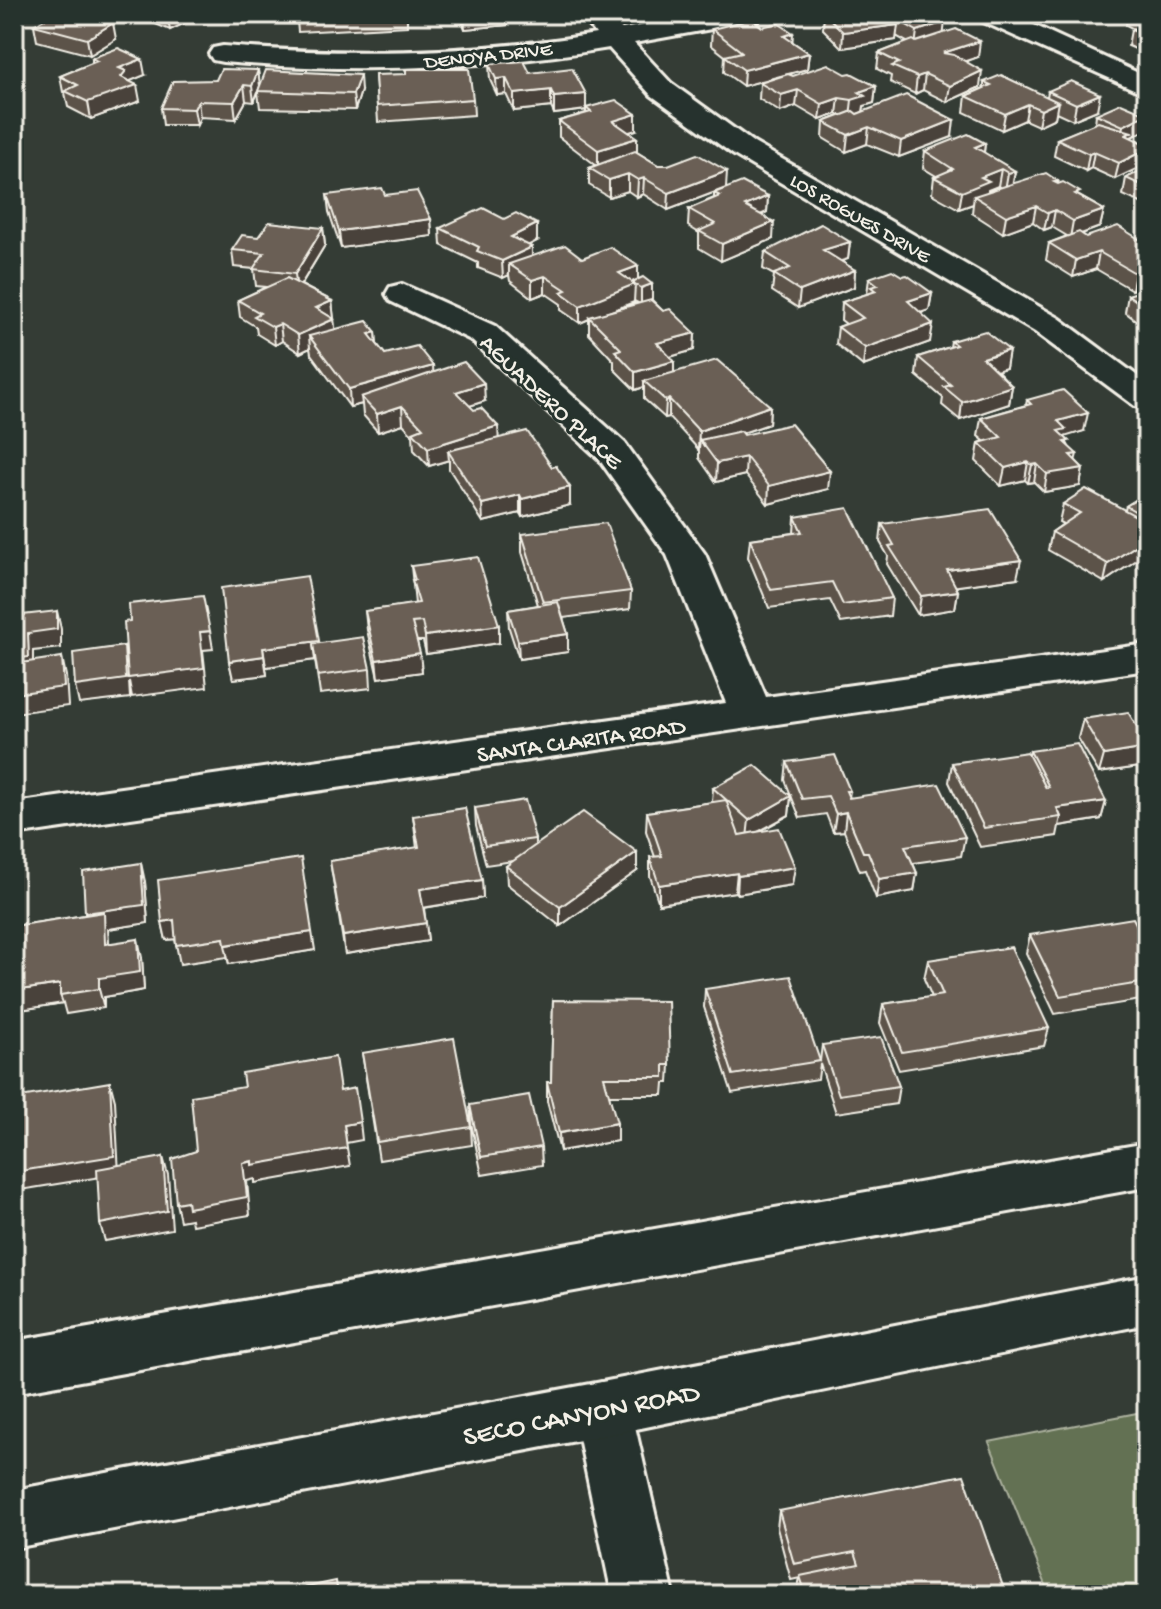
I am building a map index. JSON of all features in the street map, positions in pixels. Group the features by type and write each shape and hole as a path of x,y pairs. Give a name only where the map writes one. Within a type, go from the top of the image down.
{"street":[{"name":"LOS ROGUES DRIVE","path":"593,14 661,89 744,149 1047,325 1147,399"},
{"name":"DENOYA DRIVE","path":"223,54 323,62 401,62 485,57 613,39 750,14"},
{"path":"988,14 1147,87"},
{"name":"AGUADERO PLACE","path":"402,294 483,333 612,451 686,554 752,715"},
{"name":"SANTA CLARITA ROAD","path":"14,819 1147,657"},
{"path":"14,1367 1147,1165"},
{"name":"SECO CANYON ROAD","path":"14,1519 602,1409 1147,1300"},
{"path":"602,1409 643,1595"}],"green space":[{"path":"1147,1411 1147,1595 1050,1595 989,1442"}],"building":[{"path":"53,14 79,14 113,23 87,39 34,25"},
{"path":"298,14 339,14 297,16"},
{"path":"825,14 887,14 898,25 843,32"},
{"path":"912,14 929,14 945,22 917,31 896,19"},
{"path":"752,19 762,27 778,23 793,33 784,36 809,53 744,70 725,56 742,52 712,29"},
{"path":"1147,23 1147,36 1131,30"},
{"path":"956,29 980,41 943,53 954,55 982,71 950,86 925,74 917,77 892,66 899,63 879,53 913,40 916,42"},
{"path":"118,48 142,59 119,68 126,71 121,77 137,85 88,102 65,91 78,85 60,76 97,61 92,58"},
{"path":"524,61 530,73 572,68 586,94 554,97 551,90 514,94 506,78 496,79 489,64"},
{"path":"828,64 876,86 859,92 865,96 852,100 839,98 822,104 798,90 781,95 760,83 788,74 793,76"},
{"path":"221,69 258,70 252,86 244,85 234,102 198,101 194,109 161,108 173,81 216,80"},
{"path":"406,69 469,69 473,99 377,106 375,75 406,74"},
{"path":"266,70 360,75 353,94 258,91"},
{"path":"1001,75 1058,102 1041,110 1028,104 1005,114 966,96 991,85 984,82"},
{"path":"1071,81 1100,94 1076,104 1048,91"},
{"path":"906,95 954,120 901,141 869,127 848,135 824,122 853,111 857,114"},
{"path":"616,100 636,114 613,121 637,138 598,150 559,121 591,112 586,108"},
{"path":"1121,103 1147,114 1123,126 1096,114"},
{"path":"1098,122 1132,132 1126,135 1147,145 1147,149 1119,163 1094,152 1089,154 1057,139"},
{"path":"968,134 985,143 975,147 1015,171 1008,173 1001,169 981,177 989,181 962,192 934,177 953,169 925,151"},
{"path":"635,151 658,165 668,165 697,154 727,171 669,193 644,178 638,180 628,174 609,180 589,168"},
{"path":"1147,168 1147,188 1126,178"},
{"path":"1046,173 1058,181 1054,182 1063,182 1080,192 1075,194 1104,210 1073,221 1055,210 1048,213 1036,206 1006,216 974,196"},
{"path":"742,182 768,196 745,206 774,222 722,244 699,231 715,224 689,209 720,196 714,193"},
{"path":"382,188 385,195 417,191 431,219 339,231 327,195"},
{"path":"483,208 504,219 516,213 537,224 511,237 532,247 502,261 477,251 479,247 440,228"},
{"path":"269,222 323,228 295,274 253,269 264,253 232,250 242,235 258,237"},
{"path":"821,224 850,242 823,250 855,270 800,291 774,274 790,268 765,252"},
{"path":"1118,226 1147,244 1147,269 1135,273 1099,252 1076,260 1049,243 1079,232 1086,237"},
{"path":"565,245 582,258 610,247 638,266 619,273 635,284 580,306 561,292 566,290 545,276 532,280 509,264"},
{"path":"892,270 902,276 907,275 932,293 908,301 933,324 865,348 838,327 863,318 842,302 876,291 871,287 878,285 869,278"},
{"path":"643,277 652,284 641,288 632,282"},
{"path":"287,278 332,301 316,308 334,319 298,335 280,324 273,327 254,316 260,313 238,300"},
{"path":"1147,289 1147,308 1128,295"},
{"path":"651,300 663,311 670,309 695,333 657,343 674,361 635,372 615,351 621,349 589,317"},
{"path":"367,321 376,332 369,334 385,354 417,346 433,366 349,389 309,336"},
{"path":"985,331 1009,350 983,358 1012,386 962,402 944,387 951,385 918,357 956,345 951,341"},
{"path":"717,360 770,406 699,431 669,399 666,401 644,381"},
{"path":"464,362 484,383 456,392 474,410 481,408 498,426 428,448 413,432 423,428 402,406 377,414 361,397"},
{"path":"1063,390 1088,413 1058,421 1066,429 1058,431 1069,441 1064,442 1077,454 1070,455 1083,468 1047,474 1037,464 1028,462 1005,468 979,443 1001,437 981,418 1031,404 1027,400"},
{"path":"791,424 830,471 769,486 746,457 717,463 700,440 741,431 744,435"},
{"path":"527,431 570,487 522,499 520,495 482,504 448,451"},
{"path":"1086,489 1147,522 1147,538 1108,564 1052,532 1080,513 1063,504"},
{"path":"1147,493 1147,518 1126,506"},
{"path":"848,508 892,598 843,605 832,582 771,590 750,539 802,532 795,517"},
{"path":"990,509 1021,560 947,570 958,591 921,596 889,546 894,545 882,524"},
{"path":"606,523 631,591 543,602 522,534"},
{"path":"478,557 499,625 425,636 422,622 412,623 420,653 376,660 365,611 419,603 411,566"},
{"path":"307,576 319,641 263,648 264,656 229,661 221,588"},
{"path":"203,596 210,631 200,632 204,668 128,678 124,622 130,621 129,604"},
{"path":"558,602 568,634 518,641 508,610"},
{"path":"57,611 57,629 28,633 29,657 14,659 14,616"},
{"path":"363,637 370,669 318,676 313,644"},
{"path":"124,646 126,679 75,686 73,653"},
{"path":"62,657 64,687 14,694 14,664"},
{"path":"1128,712 1147,748 1104,755 1083,719"},
{"path":"1077,744 1106,801 1057,808 1061,817 984,828 952,763 1027,752 1046,788 1049,787 1030,751"},
{"path":"835,755 850,791 846,791 849,798 939,784 965,837 905,846 917,873 879,879 868,852 863,852 846,812 836,814 828,796 802,799 787,762"},
{"path":"755,765 791,796 749,820 713,788"},
{"path":"525,800 535,839 485,846 475,808"},
{"path":"726,800 739,835 779,828 795,867 659,885 650,857 662,856 647,812"},
{"path":"465,808 482,880 420,889 426,923 343,936 330,861 419,847 413,816"},
{"path":"583,812 637,852 560,907 506,866"},
{"path":"301,858 312,932 225,945 224,938 176,945 174,920 162,922 158,880"},
{"path":"141,863 144,905 85,913 83,872"},
{"path":"104,912 105,944 138,939 140,972 99,978 99,989 60,995 60,984 14,991 14,926"},
{"path":"1133,918 1147,945 1147,982 1060,996 1030,935"},
{"path":"1011,947 1049,1028 902,1052 883,1004 943,995 928,960"},
{"path":"791,976 820,1061 733,1075 705,989"},
{"path":"553,1000 668,1001 670,1065 664,1065 664,1077 604,1077 617,1123 559,1133 547,1082 551,1082"},
{"path":"881,1037 899,1086 839,1095 822,1045"},
{"path":"454,1038 471,1127 377,1142 362,1053"},
{"path":"335,1057 340,1091 355,1088 360,1122 344,1125 347,1148 252,1165 252,1161 243,1163 247,1197 188,1208 187,1201 176,1203 172,1159 196,1151 191,1096 244,1087 242,1073"},
{"path":"110,1082 114,1156 14,1172 14,1098"},
{"path":"529,1095 541,1147 481,1157 470,1105"},
{"path":"163,1157 167,1211 100,1224 97,1169"},
{"path":"964,1475 1006,1595 806,1595 800,1576 859,1564 855,1552 794,1564 779,1511"},
{"path":"336,1581 338,1595 279,1595 279,1593"}]}
